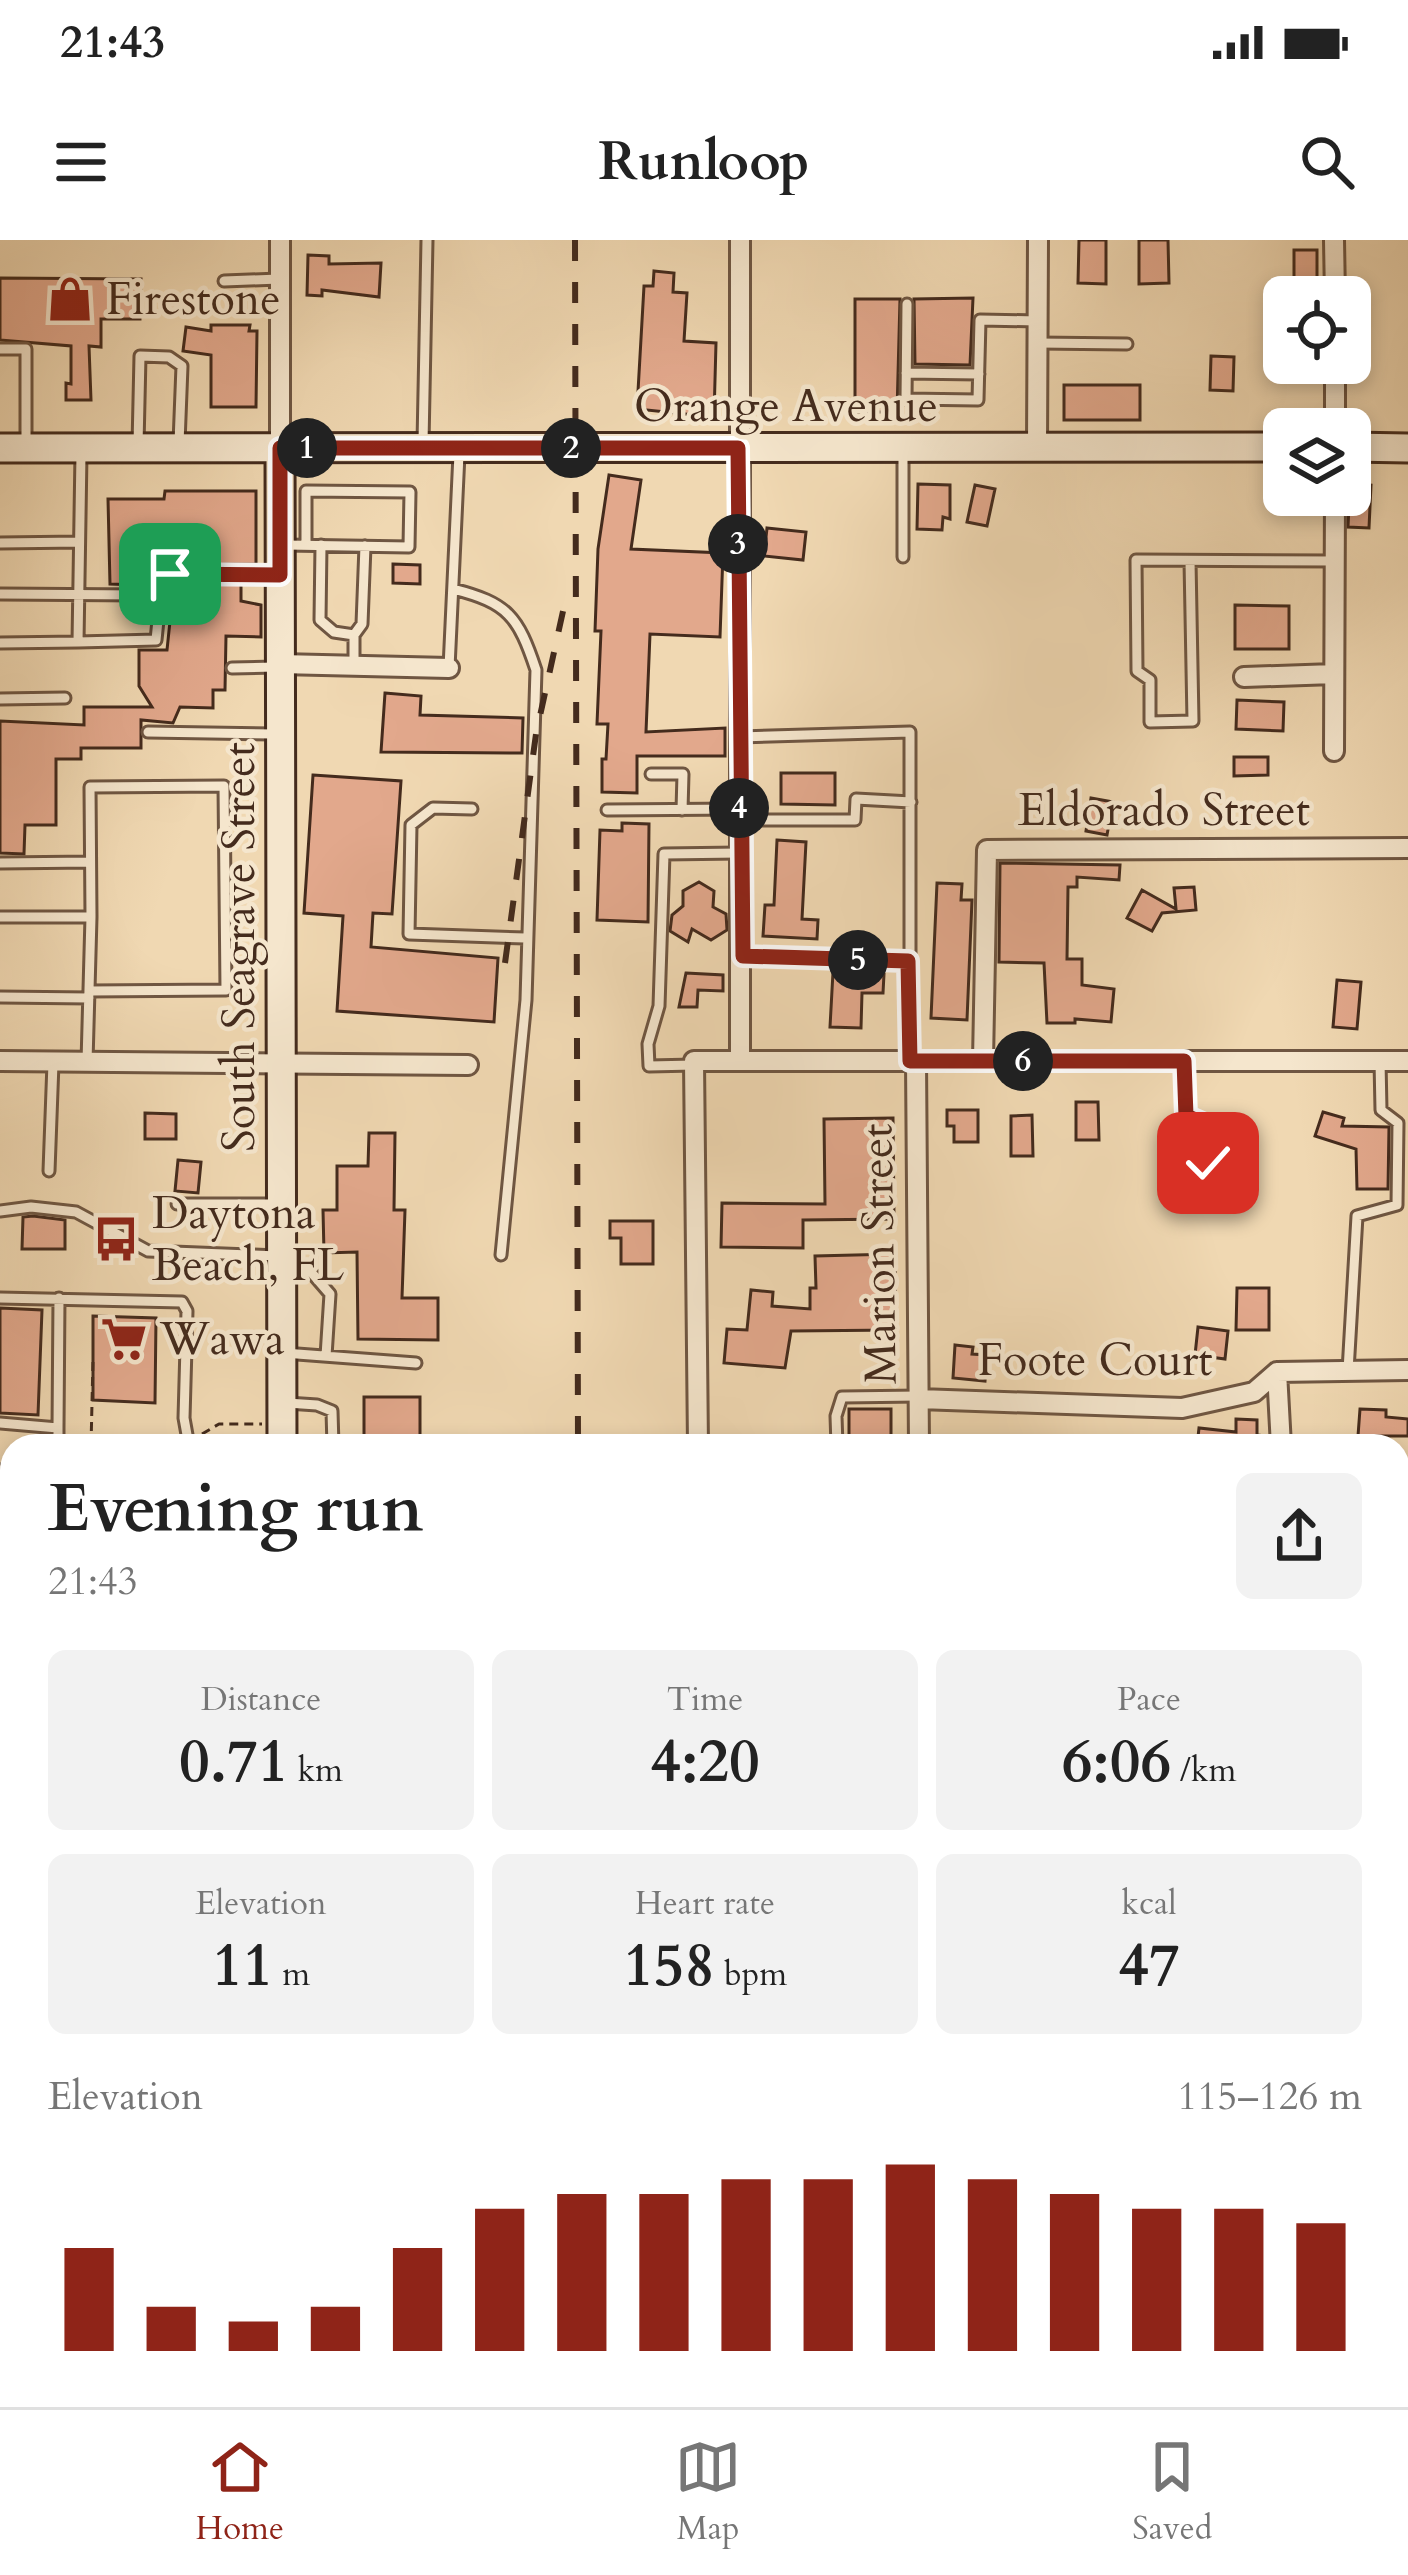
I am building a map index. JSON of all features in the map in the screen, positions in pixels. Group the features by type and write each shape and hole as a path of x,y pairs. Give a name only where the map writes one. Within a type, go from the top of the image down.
{"street":[{"path":"280,240 280,448"},
{"path":"740,240 740,1061"},
{"path":"1037,447 1038,240"},
{"path":"1334,240 1335,276"},
{"name":"Orange Avenue","path":"13,448 1263,447"},
{"path":"1371,447 1408,448"},
{"name":"South Seagrave Street","path":"276,1424 282,1353 280,575 293,545 280,448"},
{"path":"1334,751 1335,516"},
{"path":"280,666 449,668"},
{"path":"1244,677 1334,674"},
{"name":"Eldorado Street","path":"983,1061 987,850 1408,848"},
{"path":"698,1434 694,1063 1408,1060"},
{"path":"0,1061 468,1065"},
{"name":"Marion Street","path":"913,1061 919,1434"},
{"name":"Foote Court","path":"919,1398 1182,1408 1253,1392 1276,1372 1408,1370"},
{"path":"1276,1372 1280,1434"}],"lane":[{"path":"423,448 427,240"},
{"path":"224,281 280,279"},
{"path":"907,304 906,399 978,400 980,320 1038,321"},
{"path":"1038,343 1127,344"},
{"path":"0,349 26,350 13,448"},
{"path":"138,448 140,356 169,356 182,366 179,448"},
{"path":"906,374 979,374"},
{"path":"78,642 81,448"},
{"path":"449,668 460,448"},
{"path":"903,448 903,557"},
{"path":"306,490 410,492 409,547 293,545 306,490"},
{"path":"0,543 79,542"},
{"path":"321,545 320,620 334,632 354,635"},
{"path":"354,666 354,635 362,624 364,546"},
{"path":"1190,561 1193,721 1150,722 1150,680 1136,671 1136,560 1334,561"},
{"path":"0,594 140,595 170,574 280,575"},
{"path":"0,643 156,640 162,580"},
{"path":"453,589 490,598 505,608 515,619 536,670 526,1000 501,1255"},
{"path":"232,668 280,666"},
{"path":"0,699 65,698"},
{"path":"148,732 281,734"},
{"path":"739,737 910,732 908,961 913,1061"},
{"path":"650,774 682,774 682,810"},
{"path":"0,997 89,994 226,990 224,786 89,787 91,917 89,994 88,1062"},
{"path":"607,810 855,820 856,799 911,802"},
{"path":"472,808 433,808 411,825 409,934 525,938"},
{"path":"694,1063 649,1066 648,1044 659,1006 664,854 739,853"},
{"path":"0,863 90,862"},
{"path":"0,917 91,917"},
{"path":"743,956 908,961"},
{"path":"1184,1061 1186,1116 1209,1126 1208,1163"},
{"path":"1348,1371 1357,1216 1396,1204 1398,1123 1381,1110 1380,1061"},
{"path":"50,1171 53,1062"},
{"path":"177,1204 282,1204"},
{"path":"0,1211 31,1207 76,1212 148,1251 282,1264 311,1272 330,1294 326,1356"},
{"path":"0,1298 182,1302 187,1311 187,1434"},
{"path":"58,1434 59,1298"},
{"path":"282,1353 416,1363"},
{"path":"837,1434 842,1397 919,1398"},
{"path":"276,1424 317,1405 332,1411 333,1434"},
{"path":"0,1424 58,1428"}],"path":[{"path":"91,1434 93,1360"},
{"path":"203,1434 219,1424 276,1424"}],"building":[{"path":"1079,240 1106,240 1106,284 1078,283"},
{"path":"1139,240 1168,240 1169,283 1139,284"},
{"path":"1294,250 1317,250 1317,276 1294,276"},
{"path":"308,255 329,256 329,264 381,263 379,297 322,290 322,296 307,295"},
{"path":"654,271 674,273 673,292 687,293 684,341 716,343 714,417 637,409 644,286 653,286"},
{"name":"Firestone","path":"0,278 141,279 140,319 101,319 101,347 89,346 91,400 66,400 71,346 0,340"},
{"path":"973,298 970,365 915,364 914,299"},
{"path":"855,299 900,299 897,412 855,412"},
{"path":"211,325 250,325 249,331 257,331 256,407 211,407 211,355 183,351 186,327 211,331"},
{"path":"1211,356 1234,357 1233,391 1210,390"},
{"path":"1064,385 1140,385 1140,420 1064,420"},
{"path":"609,475 641,480 631,549 723,553 720,637 650,634 646,732 725,728 725,756 637,756 637,793 602,792 608,724 597,724 601,631 595,631 598,549"},
{"path":"918,484 950,485 950,519 943,517 942,530 917,529"},
{"path":"975,485 995,489 987,526 967,522"},
{"path":"165,491 256,491 256,564 171,565 139,585 110,584 108,499 164,499"},
{"path":"1348,516 1370,516 1369,528 1348,527"},
{"path":"767,528 806,532 803,560 764,556"},
{"path":"393,564 420,565 420,584 393,583"},
{"path":"174,583 241,584 241,601 261,605 261,637 226,636 225,690 213,690 213,708 180,707 173,723 141,720 141,748 81,748 81,759 56,759 56,825 25,825 24,854 0,853 0,721 84,725 84,707 152,707 139,686 139,650 167,650"},
{"path":"1235,605 1289,606 1289,649 1235,649"},
{"path":"385,693 421,696 420,715 523,718 522,753 381,752"},
{"path":"1237,700 1284,702 1283,731 1236,729"},
{"path":"1234,757 1268,757 1268,775 1234,776"},
{"path":"781,773 835,773 835,805 781,804"},
{"path":"313,775 401,781 392,914 373,913 371,947 498,958 494,1022 337,1011 343,916 304,913"},
{"path":"1091,798 1113,802 1107,835 1086,831"},
{"path":"622,823 649,824 648,922 597,920 600,830 622,831"},
{"path":"777,840 806,842 802,919 818,920 817,939 763,936 765,905 774,905"},
{"path":"1000,863 1120,865 1119,880 1077,877 1077,887 1068,887 1067,959 1082,959 1082,985 1114,989 1111,1022 1047,1023 1044,963 999,962"},
{"path":"699,882 714,891 713,907 726,914 727,930 711,940 692,929 688,942 670,931 672,915 683,906 683,891"},
{"path":"937,883 962,884 961,900 972,900 967,1020 931,1018"},
{"path":"1194,887 1196,910 1162,913 1152,931 1127,918 1142,890 1176,909 1174,888"},
{"path":"833,972 884,974 883,993 862,993 861,1028 830,1027"},
{"path":"686,973 723,975 723,991 698,990 697,1007 679,1007"},
{"path":"1337,980 1361,982 1357,1029 1333,1027"},
{"path":"1076,1102 1098,1102 1099,1140 1076,1140"},
{"path":"947,1110 978,1110 978,1142 954,1142"},
{"path":"1323,1112 1344,1118 1342,1126 1389,1127 1388,1189 1357,1189 1356,1149 1315,1136"},
{"path":"145,1113 176,1114 176,1139 145,1139"},
{"path":"1032,1115 1033,1156 1011,1156 1011,1116"},
{"path":"893,1118 894,1219 803,1220 803,1248 721,1247 722,1203 825,1204 824,1119"},
{"path":"369,1133 395,1133 394,1210 405,1210 402,1298 438,1298 438,1340 358,1339 357,1252 324,1253 323,1210 337,1210 337,1166 368,1166"},
{"path":"178,1160 201,1162 198,1193 175,1191"},
{"path":"23,1217 65,1220 65,1249 22,1249"},
{"path":"610,1221 653,1221 653,1264 621,1264 621,1238 610,1238"},
{"path":"895,1254 896,1330 791,1331 785,1368 724,1363 727,1329 747,1330 751,1290 773,1292 772,1306 810,1309 810,1288 816,1288 815,1256"},
{"path":"1237,1288 1269,1288 1269,1330 1236,1330"},
{"path":"0,1308 42,1310 38,1415 0,1413"},
{"name":"Wawa","path":"93,1316 156,1318 155,1403 93,1400"},
{"path":"1198,1327 1228,1331 1225,1359 1195,1355"},
{"path":"955,1345 987,1355 985,1381 953,1378"},
{"path":"364,1397 420,1397 420,1434 364,1434"},
{"path":"849,1409 891,1409 891,1434 849,1434"},
{"path":"1360,1409 1386,1410 1386,1417 1408,1419 1408,1434 1358,1434"},
{"path":"1236,1419 1257,1420 1257,1434 1198,1434 1199,1428 1236,1432"}],"railway":[{"path":"575,240 578,1434"},
{"path":"505,963 536,734 565,602"}],"place":[{"name":"Firestone","path":"70,299"},
{"name":"Daytona Beach, FL","path":"116,1239"},
{"name":"Wawa","path":"124,1339"}],"route":[{"path":"170,574 280,575 280,448 738,448 743,956 908,961 910,1061 1184,1061 1186,1116 1209,1126 1208,1163"}]}
